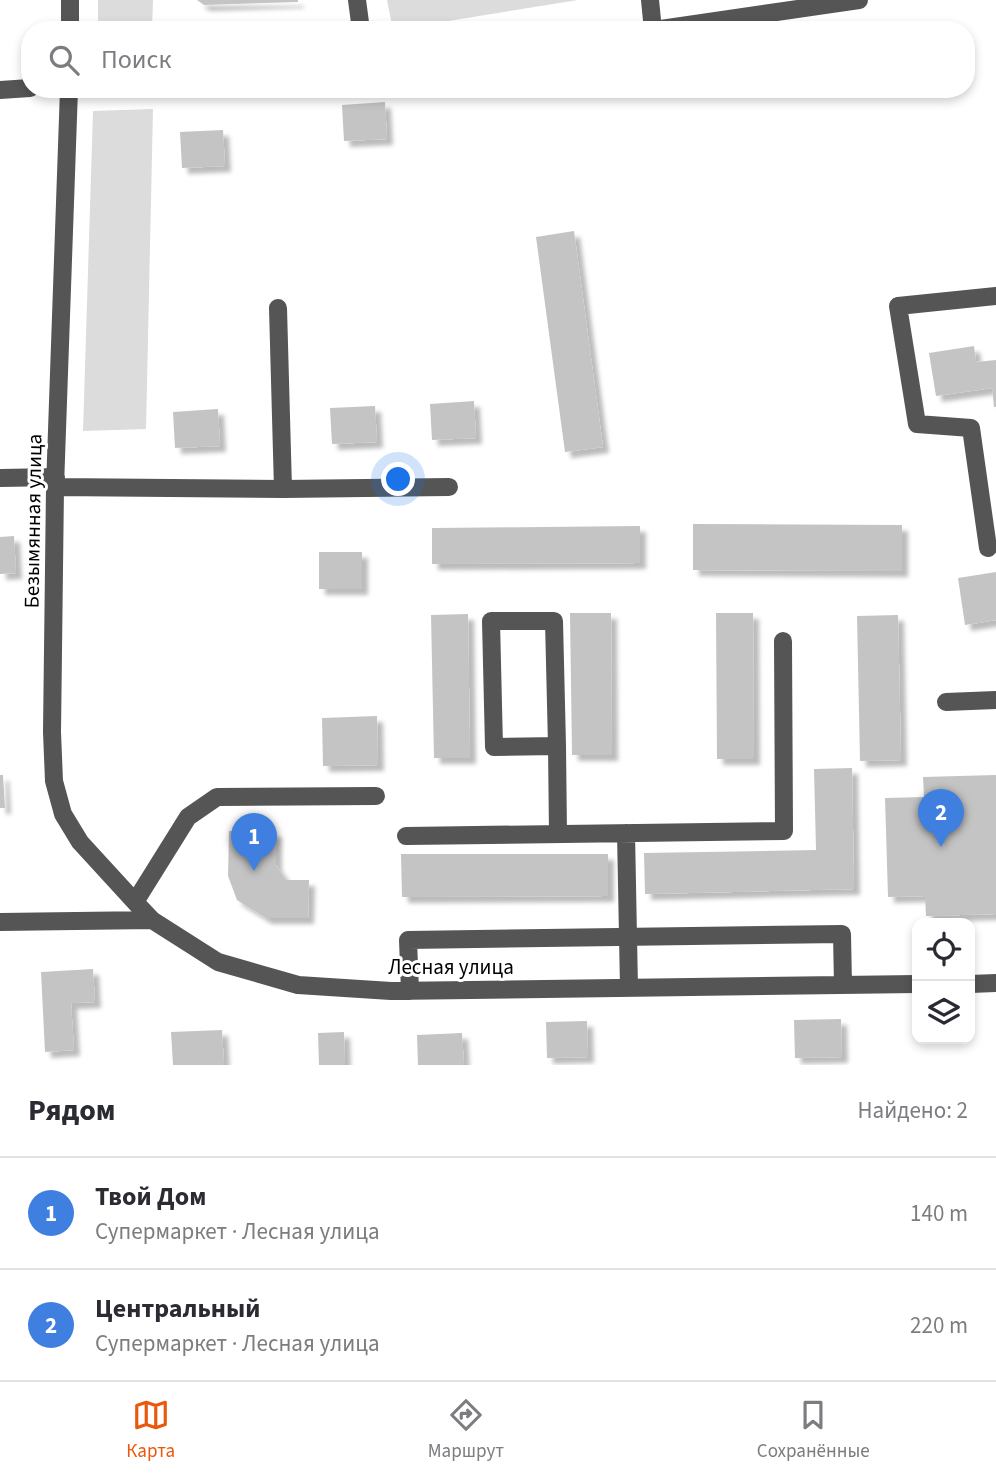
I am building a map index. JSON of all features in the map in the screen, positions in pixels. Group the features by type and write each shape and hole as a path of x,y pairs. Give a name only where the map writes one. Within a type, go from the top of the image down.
{"street":[{"path":"70,0 70,21"},
{"path":"357,0 360,21"},
{"path":"650,0 653,21"},
{"path":"715,21 850,1"},
{"path":"0,90 21,89"},
{"name":"Безымянная улица","path":"69,98 55,482 52,732 54,781 63,814 80,842 152,920"},
{"path":"988,548 971,428 917,424 898,306 996,296"},
{"path":"278,308 282,489"},
{"path":"0,478 282,489 449,487"},
{"path":"557,746 494,747 491,621 554,621 557,746 558,834"},
{"path":"406,836 784,831 783,641"},
{"path":"946,702 996,700"},
{"path":"135,902 188,817 217,797 376,796"},
{"path":"626,833 629,988"},
{"path":"0,922 152,920"},
{"name":"Лесная улица","path":"152,920 218,962 298,985 411,991 912,984"},
{"path":"411,991 408,940 842,934 843,985"},
{"path":"975,984 996,983"}],"shaded area":[{"path":"98,0 153,0 152,21 98,21"},
{"path":"387,0 578,0 448,21 391,21"},
{"path":"153,109 146,429 83,431 93,111"}],"building":[{"path":"197,0 298,0 298,2 204,5"},
{"path":"385,102 387,139 344,141 342,105"},
{"path":"223,130 225,166 182,168 180,132"},
{"path":"574,231 603,447 565,452 536,237"},
{"path":"974,346 976,362 996,360 996,407 992,388 936,396 929,353"},
{"path":"474,401 476,438 432,440 430,404"},
{"path":"375,406 377,442 332,444 330,408"},
{"path":"218,409 220,446 175,448 173,412"},
{"path":"693,524 902,525 902,571 693,570"},
{"path":"640,526 640,563 432,564 432,528"},
{"path":"14,536 16,573 0,574 0,537"},
{"path":"319,552 362,552 362,589 319,589"},
{"path":"996,572 996,620 965,625 958,578"},
{"path":"570,613 611,613 612,755 572,755"},
{"path":"716,613 753,613 754,759 717,759"},
{"path":"468,614 470,758 434,758 431,615"},
{"path":"898,615 901,760 860,761 857,616"},
{"path":"377,716 378,765 323,766 322,718"},
{"path":"852,768 854,889 645,894 644,853 816,850 814,769"},
{"path":"0,775 3,775 5,808 0,808"},
{"path":"996,775 996,914 926,916 925,896 888,897 885,798 924,797 923,777"},
{"path":"229,831 276,831 276,865 286,880 309,880 308,918 266,918 237,900 228,876"},
{"path":"401,854 608,854 608,896 402,897"},
{"path":"93,969 95,1002 71,1003 74,1050 45,1052 41,972"},
{"path":"841,1019 842,1057 795,1058 794,1020"},
{"path":"587,1021 588,1057 547,1058 546,1022"},
{"path":"222,1030 224,1065 173,1065 171,1032"},
{"path":"344,1032 345,1065 319,1065 318,1033"},
{"path":"462,1033 464,1065 418,1065 417,1035"}],"place":[{"name":"Центральный","path":"941,847"},
{"name":"Твой Дом","path":"254,871"}]}
